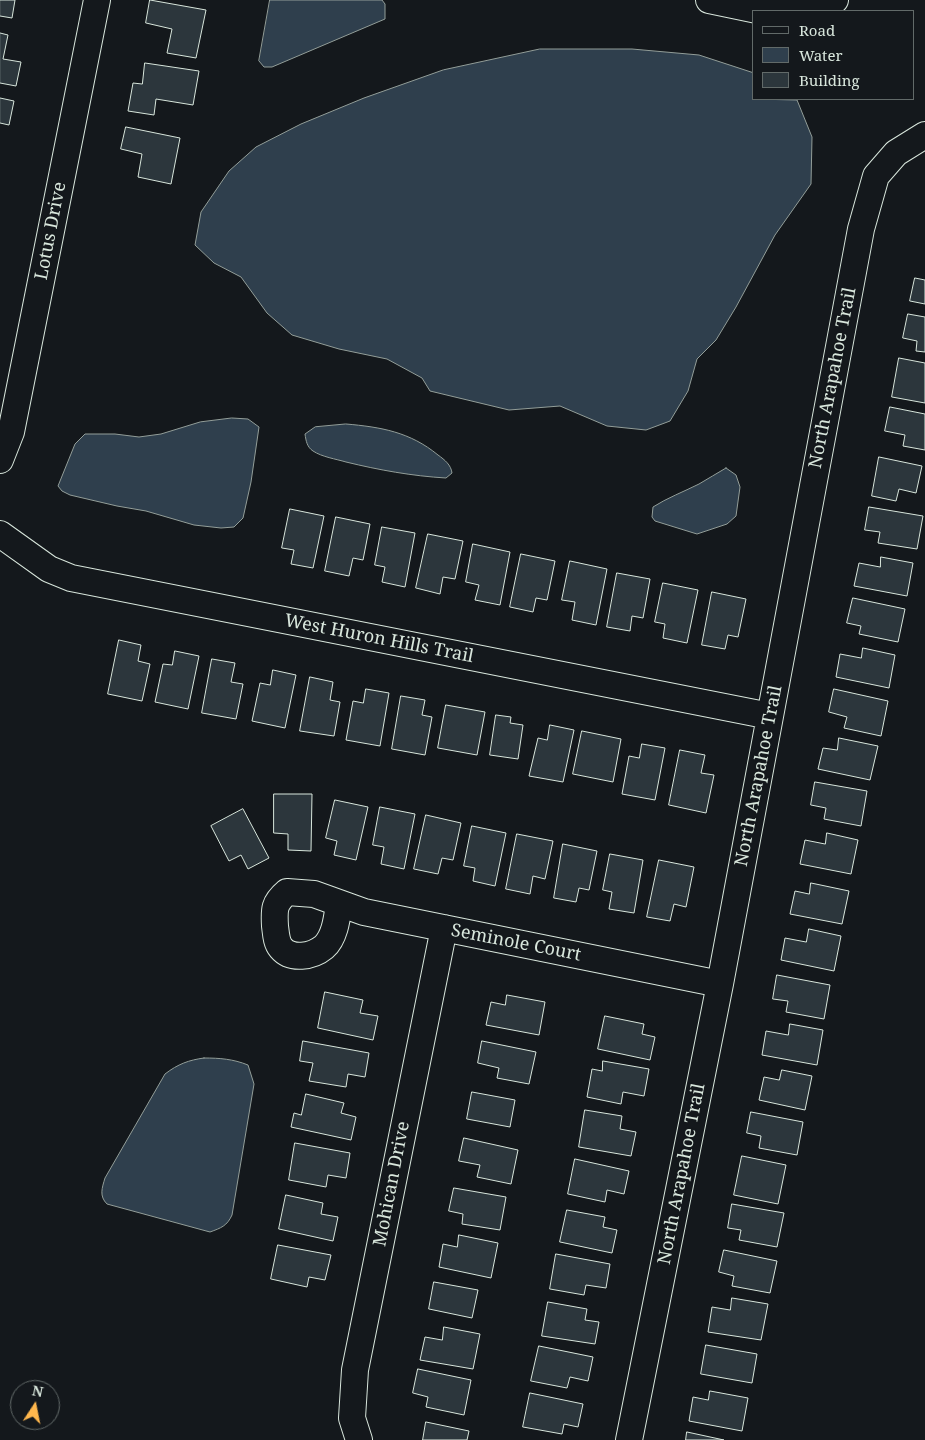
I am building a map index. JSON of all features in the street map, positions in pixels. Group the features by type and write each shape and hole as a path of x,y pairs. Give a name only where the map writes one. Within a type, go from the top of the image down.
{"street":[{"name":"Lotus Drive","path":"0,460 11,432 96,0"},
{"path":"709,0 757,10"},
{"path":"798,10 835,0"},
{"name":"North Arapahoe Trail","path":"629,1440 720,984 860,229 876,176 896,153 925,135"},
{"name":"West Huron Hills Trail","path":"0,534 49,569 71,578 770,716"},
{"name":"Seminole Court","path":"339,904 337,920 331,936 324,947 310,955 292,956 280,948 276,938 274,911 279,899 287,892 314,894 364,912 720,984"},
{"name":"Mohican Drive","path":"359,1440 352,1418 355,1370 444,928"}],"water":[{"path":"270,0 382,0 385,4 385,19 272,67 264,67 259,61"},
{"path":"540,49 632,49 699,55 752,72 752,100 797,100 812,137 811,184 775,235 716,340 697,359 688,391 670,421 646,430 607,426 560,406 509,410 430,391 422,378 387,359 339,349 292,335 267,313 241,277 214,263 195,245 201,212 229,171 256,147 301,124 364,98 443,70"},
{"path":"232,418 248,419 259,427 251,482 243,518 234,527 221,528 194,525 146,511 70,495 62,491 58,486 75,444 85,434 115,434 139,437 161,434 200,422"},
{"path":"346,424 383,429 417,441 445,461 452,473 446,478 383,470 325,456 313,451 308,446 305,434 315,427"},
{"path":"726,468 736,475 740,487 736,516 727,524 697,534 655,521 652,517 653,507"},
{"path":"204,1058 226,1059 248,1065 254,1084 230,1219 223,1226 210,1232 107,1204 102,1195 105,1178 165,1074 184,1063"}],"building":[{"path":"0,0 15,0 12,18 0,16"},
{"path":"150,0 206,10 196,58 167,53 172,29 146,23"},
{"path":"0,33 8,35 3,59 21,62 16,86 0,83"},
{"path":"145,63 199,71 193,105 156,99 154,115 128,111 133,83 142,84"},
{"path":"0,98 14,101 9,125 0,123"},
{"path":"126,127 180,138 171,184 138,177 142,154 121,149"},
{"path":"915,278 925,280 925,304 910,301"},
{"path":"908,314 925,317 925,352 916,351 917,341 903,338"},
{"path":"899,358 925,363 925,403 892,397"},
{"path":"890,407 925,414 925,450 903,446 905,435 885,431"},
{"path":"879,457 922,466 916,493 899,489 896,501 872,496"},
{"path":"869,507 923,516 917,549 878,543 880,532 865,530"},
{"path":"290,509 324,516 313,568 291,564 294,550 282,548"},
{"path":"336,517 370,524 363,560 353,558 349,576 325,571"},
{"path":"382,527 415,533 405,587 382,582 385,567 375,565"},
{"path":"428,534 463,541 455,579 443,577 440,594 416,588"},
{"path":"473,544 510,552 500,605 475,600 479,585 466,582"},
{"path":"521,554 555,561 547,600 536,598 533,612 510,607"},
{"path":"881,557 913,563 907,596 854,586 859,563 880,567"},
{"path":"570,561 607,569 596,625 572,620 575,602 562,600"},
{"path":"617,573 650,579 643,618 632,616 630,631 607,627"},
{"path":"663,583 698,590 687,643 663,638 665,624 655,622"},
{"path":"712,592 746,599 738,637 728,635 725,649 702,645"},
{"path":"853,598 905,609 898,642 859,634 861,626 847,623"},
{"path":"119,640 141,645 138,661 150,664 142,701 108,694"},
{"path":"863,648 895,655 889,688 836,677 840,654 861,658"},
{"path":"175,651 199,656 188,709 155,702 163,664 172,665"},
{"path":"212,659 235,663 231,682 243,684 236,719 202,713"},
{"path":"273,670 296,675 285,728 252,721 260,683 270,685"},
{"path":"310,677 333,682 330,700 340,702 334,736 300,731"},
{"path":"366,689 389,693 380,746 346,740 353,701 363,703"},
{"path":"834,689 888,701 881,736 844,728 847,717 829,712"},
{"path":"401,696 425,700 422,715 432,717 425,755 392,749"},
{"path":"446,705 485,712 477,755 438,748"},
{"path":"496,715 511,717 510,723 523,725 518,759 490,755"},
{"path":"550,725 574,730 563,782 529,776 538,738 547,740"},
{"path":"582,731 621,739 613,782 573,774"},
{"path":"839,738 878,746 870,780 818,769 823,748 837,750"},
{"path":"642,744 665,748 655,800 622,794 629,756 639,758"},
{"path":"680,750 705,755 701,773 714,775 706,813 669,805"},
{"path":"815,782 867,791 861,826 824,819 826,808 811,805"},
{"path":"274,794 312,794 311,851 288,850 288,834 274,833"},
{"path":"335,800 368,807 356,860 334,855 337,841 326,838"},
{"path":"380,807 415,814 404,869 381,864 384,847 373,845"},
{"path":"243,809 269,858 248,869 241,855 229,861 211,826"},
{"path":"426,815 461,823 453,860 442,858 438,874 414,869"},
{"path":"472,826 506,833 495,886 473,881 475,868 464,866"},
{"path":"827,833 858,840 851,874 800,864 805,840 825,844"},
{"path":"517,834 553,841 545,879 533,876 530,894 506,889"},
{"path":"563,844 597,851 589,890 579,888 576,902 554,898"},
{"path":"610,854 643,860 634,913 609,909 612,892 603,890"},
{"path":"659,860 694,867 686,907 674,904 670,921 647,917"},
{"path":"811,883 849,891 842,924 790,914 795,891 809,894"},
{"path":"809,929 841,936 834,971 781,960 785,938 806,942"},
{"path":"777,975 830,985 824,1019 786,1012 788,1001 773,999"},
{"path":"325,992 363,1000 360,1013 378,1016 373,1040 318,1028"},
{"path":"507,995 545,1002 539,1035 486,1025 491,1002 505,1005"},
{"path":"605,1016 644,1024 642,1034 655,1037 650,1060 598,1049"},
{"path":"790,1024 823,1030 817,1065 762,1055 766,1031 788,1035"},
{"path":"303,1041 369,1053 365,1077 348,1074 346,1087 309,1081 313,1063 300,1061"},
{"path":"482,1041 536,1052 529,1084 497,1078 499,1068 478,1063"},
{"path":"603,1061 649,1069 644,1096 623,1092 621,1104 587,1097 592,1069 602,1071"},
{"path":"782,1070 812,1076 805,1110 759,1100 764,1077 779,1080"},
{"path":"472,1092 515,1100 510,1127 467,1119"},
{"path":"306,1094 344,1103 341,1113 356,1117 351,1140 291,1127 294,1113 301,1115"},
{"path":"585,1110 622,1116 620,1129 636,1132 631,1156 579,1147"},
{"path":"751,1112 803,1122 797,1155 759,1148 761,1136 747,1133"},
{"path":"464,1138 518,1150 511,1184 477,1177 480,1165 459,1161"},
{"path":"295,1143 350,1153 346,1178 328,1175 326,1187 289,1180"},
{"path":"742,1156 786,1165 778,1204 734,1195"},
{"path":"575,1159 629,1171 624,1194 607,1190 605,1202 568,1194"},
{"path":"454,1188 506,1197 500,1230 462,1224 463,1214 449,1211"},
{"path":"286,1195 323,1203 321,1214 338,1217 333,1241 279,1229"},
{"path":"732,1204 784,1213 777,1247 739,1240 741,1230 728,1228"},
{"path":"567,1210 605,1217 603,1227 617,1230 612,1253 560,1242"},
{"path":"459,1235 498,1243 491,1278 439,1267 443,1244 457,1247"},
{"path":"278,1245 331,1255 325,1280 309,1277 307,1287 271,1279"},
{"path":"724,1250 777,1261 770,1293 732,1286 734,1276 719,1272"},
{"path":"556,1254 610,1264 606,1288 586,1285 584,1295 550,1289"},
{"path":"434,1282 478,1290 472,1318 429,1309"},
{"path":"732,1298 768,1304 761,1340 708,1332 712,1307 730,1310"},
{"path":"548,1302 587,1309 585,1320 599,1322 595,1344 542,1336"},
{"path":"444,1327 480,1334 473,1369 420,1360 425,1337 442,1340"},
{"path":"706,1345 757,1354 752,1383 701,1374"},
{"path":"539,1346 593,1357 588,1381 570,1377 567,1388 531,1381"},
{"path":"418,1369 471,1380 464,1415 426,1407 428,1397 413,1393"},
{"path":"710,1391 748,1398 742,1431 689,1421 693,1397 708,1400"},
{"path":"530,1393 583,1404 578,1427 564,1424 562,1434 523,1427"},
{"path":"426,1422 469,1431 467,1440 423,1440"},
{"path":"687,1432 724,1440 686,1440"}]}
